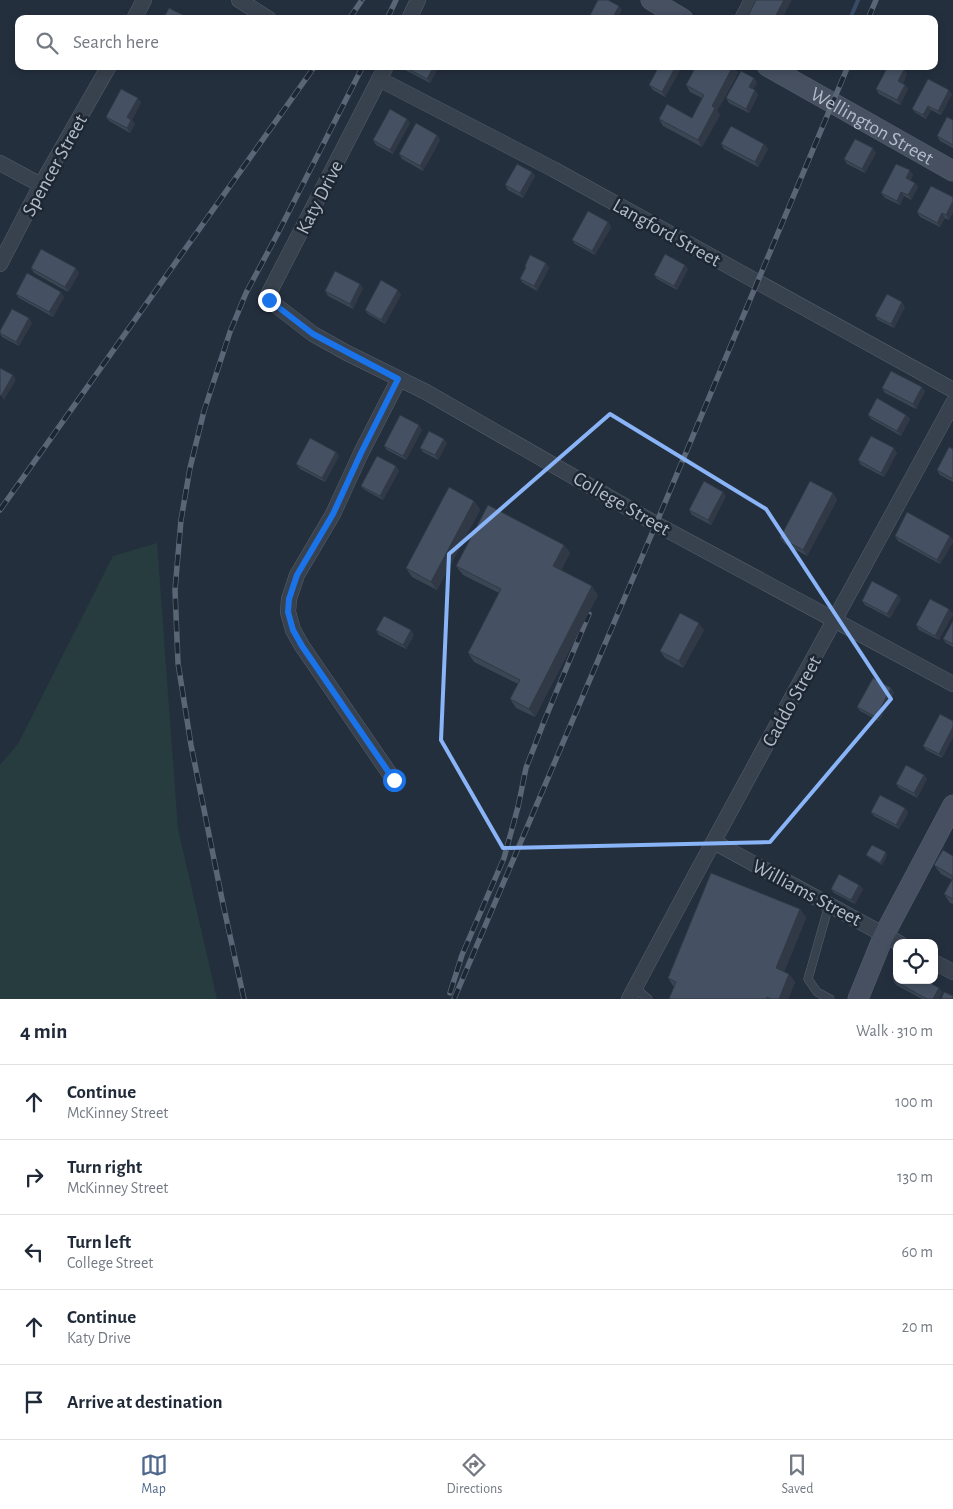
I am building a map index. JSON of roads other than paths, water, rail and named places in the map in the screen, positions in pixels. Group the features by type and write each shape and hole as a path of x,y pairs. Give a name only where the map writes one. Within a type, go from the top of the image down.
{"street":[{"path":"136,15 144,0"},
{"path":"238,0 262,15"},
{"path":"412,15 418,0"},
{"path":"651,0 676,15"},
{"path":"744,15 752,0"},
{"name":"Spencer Street","path":"0,264 41,185 107,70"},
{"name":"Wellington Street","path":"774,70 953,171"},
{"name":"Katy Drive","path":"293,320 269,300 268,295 383,72"},
{"name":"Langford Street","path":"383,72 553,169 953,390"},
{"path":"0,163 41,185"},
{"name":"College Street","path":"293,320 313,334 426,392 656,524 953,684"},
{"path":"394,780 302,646 293,630 288,612 289,599 297,575 333,514 398,379"},
{"name":"Caddo Street","path":"632,993 685,892 953,404"},
{"path":"858,999 892,939 953,805"},
{"name":"Williams Street","path":"714,842 892,939"},
{"path":"938,964 953,972"}],"lane":[{"path":"829,905 808,979 817,992 830,999"},
{"path":"632,993 648,999"}],"waterway":[{"path":"852,15 858,0"}],"railway":[{"path":"352,15 362,0"},
{"path":"389,15 396,0"},
{"path":"870,15 876,0"},
{"path":"0,510 312,70"},
{"path":"244,999 191,745 178,663 175,590 181,520 190,468 204,411 230,332 246,293 361,70"},
{"path":"454,999 846,70"},
{"path":"450,993 462,955 504,858 526,768 589,614"}]}
